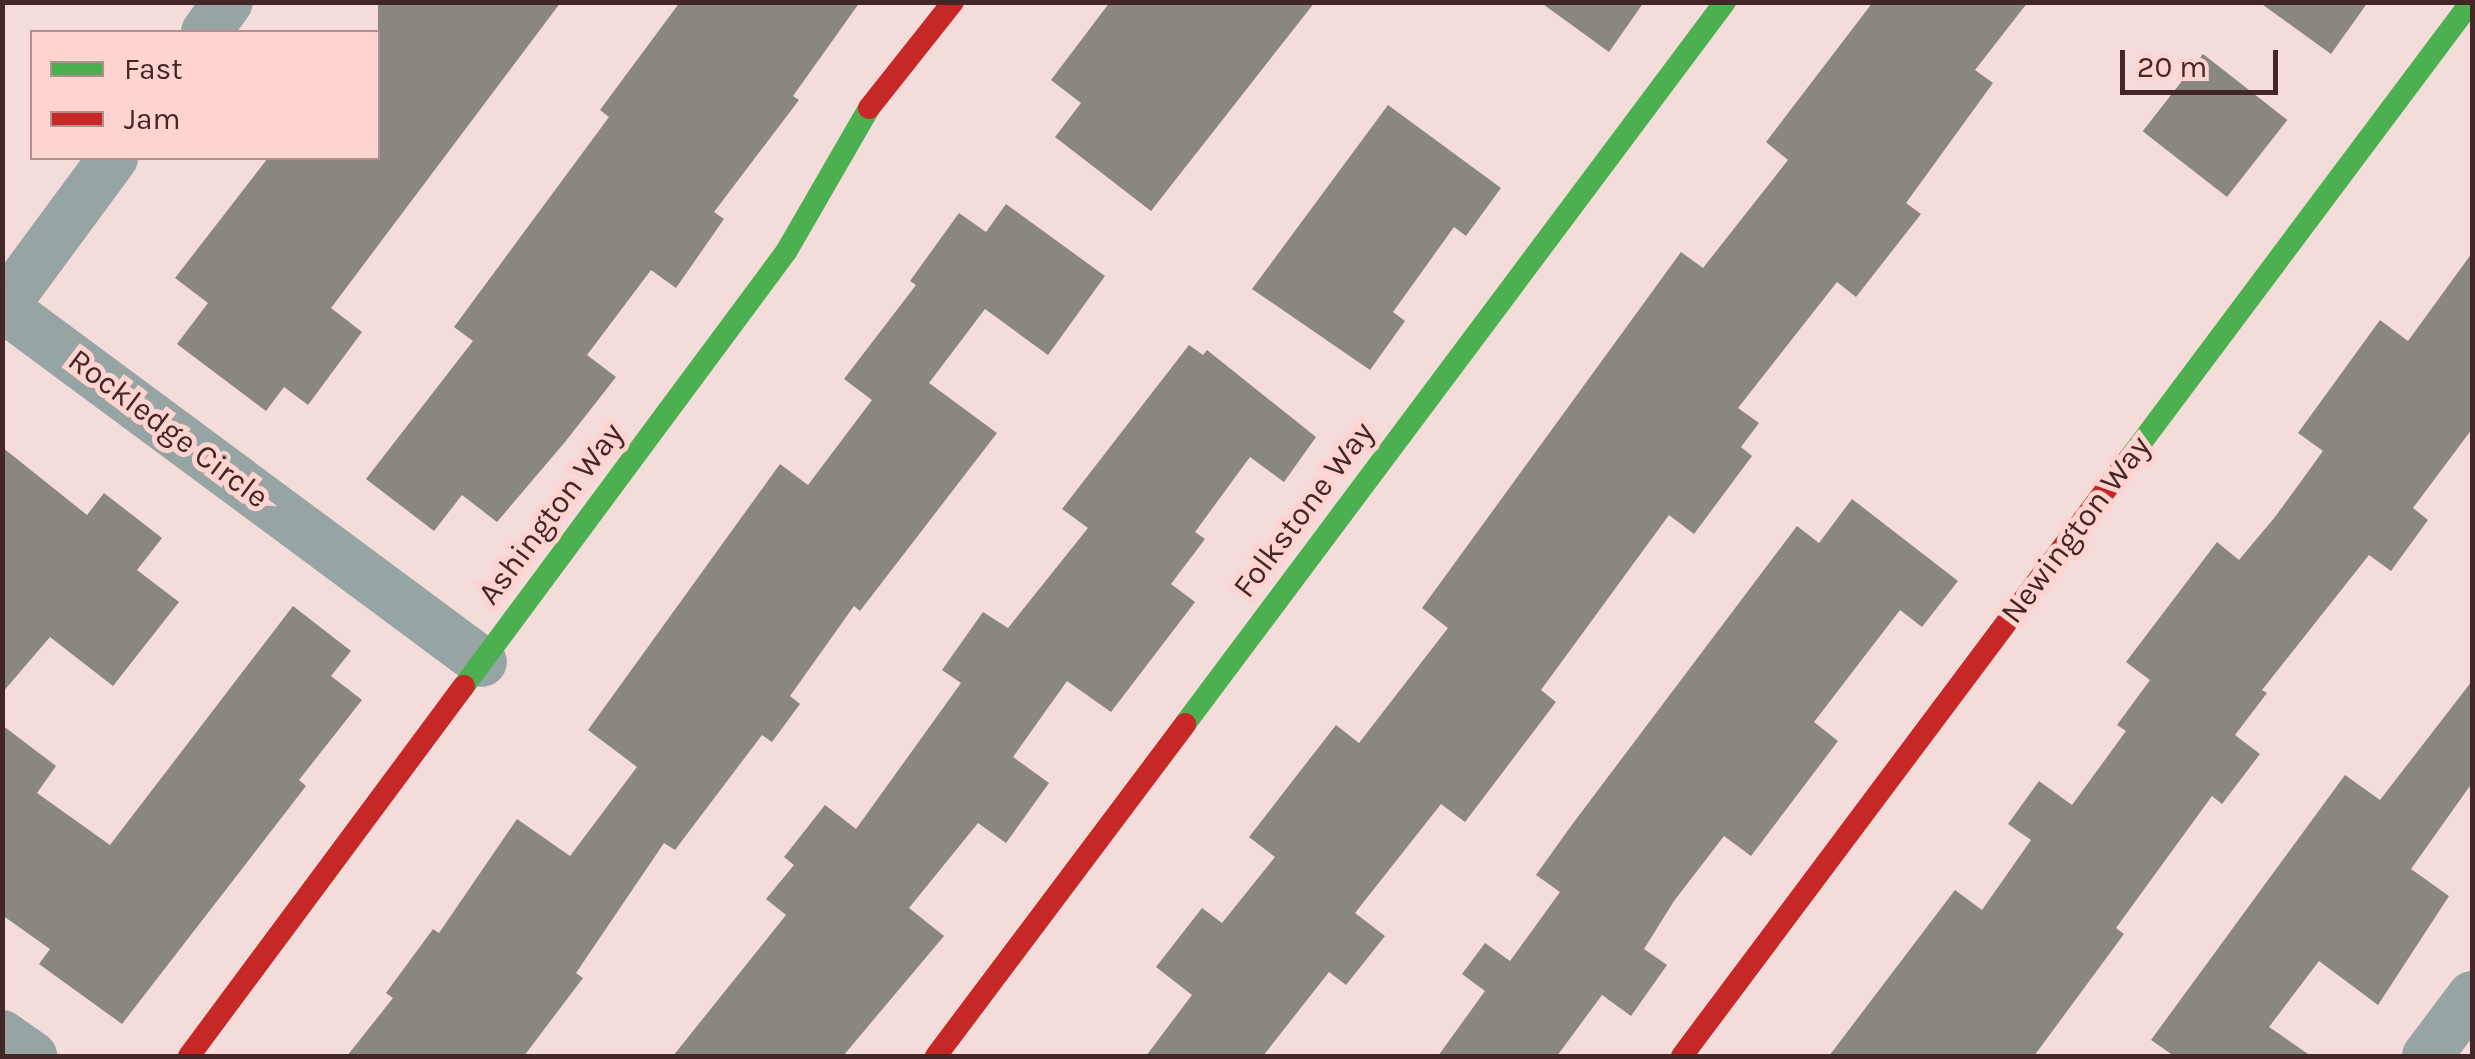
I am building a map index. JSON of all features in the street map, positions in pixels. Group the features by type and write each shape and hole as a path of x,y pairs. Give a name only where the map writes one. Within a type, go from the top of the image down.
{"street":[{"path":"207,30 228,2"},
{"name":"Ashington Way","path":"190,1056 786,252 877,94 953,2"},
{"name":"Folkstone Way","path":"936,1056 1725,2"},
{"name":"Newington Way","path":"1682,1056 2470,2"},
{"name":"Rockledge Circle","path":"112,160 3,306 482,662"},
{"path":"2427,1056 2472,996"},
{"path":"2,1035 32,1056"}],"building":[{"path":"378,2 561,2 331,308 362,332 308,405 284,387 266,411 177,344 208,303 175,278 266,160 380,160"},
{"path":"680,2 860,2 793,96 799,100 714,212 724,219 676,288 651,270 587,355 616,377 565,442 497,522 462,495 434,531 366,479 473,341 454,327 609,117 600,110"},
{"path":"1110,2 1315,2 1151,211 1055,137 1081,103 1051,80"},
{"path":"1540,2 1644,2 1609,52"},
{"path":"1873,2 2028,2 1975,70 1993,83 1906,203 1921,214 1856,297 1837,282 1738,408 1759,423 1741,447 1752,456 1694,534 1669,515 1541,690 1556,702 1465,822 1441,804 1355,913 1385,936 1346,985 1329,972 1263,1056 1146,1056 1192,995 1156,967 1202,908 1222,923 1275,857 1249,837 1336,725 1359,743 1448,628 1422,608 1681,252 1703,268 1788,160 1766,142"},
{"path":"2259,2 2368,2 2331,54"},
{"path":"2203,54 2287,120 2227,197 2143,131"},
{"path":"1388,105 1501,188 1466,236 1454,227 1393,312 1405,321 1370,370 1252,289"},
{"path":"1006,204 1105,276 1048,355 985,309 929,383 997,433 860,611 854,606 790,696 800,704 772,742 762,735 675,850 664,843 576,973 583,978 524,1056 347,1056 393,998 386,993 433,929 439,933 517,819 570,856 637,767 588,730 780,464 808,485 872,400 844,379 916,285 910,281 959,213 986,232"},
{"path":"2472,253 2472,429 2413,508 2428,520 2391,571 2369,555 2262,690 2267,693 2235,735 2260,754 2222,804 2212,796 2116,928 2124,934 2034,1056 1829,1056 1955,890 1982,910 2031,840 2008,824 2039,781 2072,805 2126,731 2117,725 2150,680 2126,662 2217,542 2239,560 2275,517 2323,451 2298,433 2380,320 2408,341"},
{"path":"1189,345 1203,355 1207,350 1316,437 1284,482 1250,457 1195,532 1205,539 1171,584 1195,602 1111,712 1067,681 1013,757 1049,783 1006,843 978,823 909,908 944,936 843,1056 673,1056 786,915 766,899 794,865 784,857 825,805 856,829 961,683 942,670 983,612 1008,628 1088,528 1062,509"},
{"path":"2,447 87,515 104,493 162,538 137,570 179,602 113,686 50,637 2,693"},
{"path":"1852,499 1958,581 1922,627 1900,610 1814,722 1838,741 1751,856 1724,836 1674,901 1644,949 1667,965 1631,1016 1602,995 1557,1056 1438,1056 1485,991 1462,974 1485,943 1510,961 1560,892 1536,875 1571,826 1797,526 1819,543"},
{"path":"293,606 351,651 331,676 362,700 299,780 306,786 122,1024 39,964 50,949 2,915 2,725 56,766 37,793 110,845"},
{"path":"2472,681 2472,783 2411,869 2449,896 2378,1005 2319,961 2269,1027 2311,1056 2174,1056 2151,1040 2345,775 2380,800"}],"traffic: fast":[{"path":"1185,724 1725,2"},
{"path":"2129,459 2471,2"},
{"path":"464,686 786,252 869,108"}],"traffic: jam":[{"path":"869,108 953,2"},
{"path":"1682,1056 2129,459"},
{"path":"189,1056 464,686"},
{"path":"936,1056 1185,724"}]}
